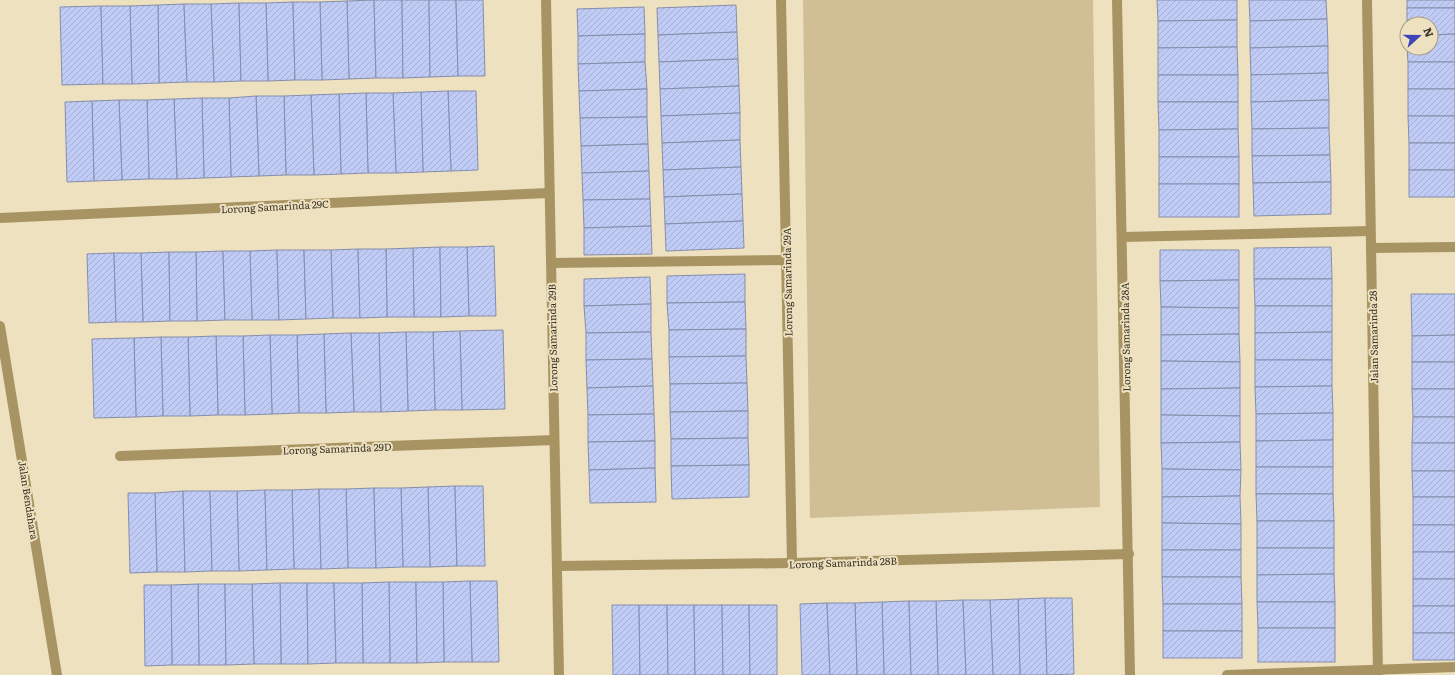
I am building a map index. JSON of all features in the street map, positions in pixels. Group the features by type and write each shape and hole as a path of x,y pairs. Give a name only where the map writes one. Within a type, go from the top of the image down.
{"street":[{"name":"Lorong Samarinda 29B","path":"546,0 559,675"},
{"name":"Lorong Samarinda 29A","path":"781,0 792,563"},
{"name":"Lorong Samarinda 28A","path":"1117,0 1123,237 1130,675"},
{"name":"Jalan Samarinda 28","path":"1368,0 1370,230 1378,672"},
{"name":"Lorong Samarinda 29C","path":"0,218 549,193"},
{"path":"1123,237 1370,230"},
{"path":"1371,248 1455,247"},
{"path":"551,263 786,260"},
{"name":"Jalan Bendahara","path":"0,326 57,675"},
{"name":"Lorong Samarinda 29D","path":"120,456 554,440"},
{"name":"Lorong Samarinda 28B","path":"558,566 792,563 1129,554"},
{"path":"1227,675 1378,672 1455,667"}],"shaded area":[{"path":"803,0 1093,0 1100,507 810,518"}],"building":[{"path":"374,0 376,78 349,79 347,1"},
{"path":"374,0 402,0 403,78 376,78"},
{"path":"402,0 429,0 430,77 403,78"},
{"path":"429,0 456,0 458,76 430,77"},
{"path":"456,0 483,0 485,76 458,76"},
{"path":"1157,0 1237,0 1237,20 1158,21"},
{"path":"1249,0 1326,0 1327,19 1250,21"},
{"path":"1407,0 1455,0 1455,8 1407,8"},
{"path":"347,1 349,79 322,80 320,2"},
{"path":"293,2 295,80 268,81 266,3"},
{"path":"293,2 320,2 322,80 295,80"},
{"path":"239,3 241,81 214,82 211,4"},
{"path":"239,3 266,3 268,81 241,81"},
{"path":"184,4 187,82 159,83 158,5"},
{"path":"184,4 211,4 214,82 187,82"},
{"path":"158,5 159,83 132,84 130,6"},
{"path":"736,5 737,32 658,35 657,8"},
{"path":"101,6 103,84 62,85 60,7"},
{"path":"101,6 130,6 132,84 103,84"},
{"path":"644,7 645,34 578,36 577,9"},
{"path":"1407,8 1455,8 1455,34 1439,35 1439,16 1407,16"},
{"path":"1327,19 1328,46 1250,48 1250,21"},
{"path":"1237,20 1237,47 1158,48 1158,21"},
{"path":"737,32 738,59 659,62 658,35"},
{"path":"645,34 645,62 578,64 578,36"},
{"path":"1455,34 1455,62 1408,62 1408,56 1439,56 1439,35"},
{"path":"1328,46 1328,73 1251,75 1250,48"},
{"path":"1237,47 1238,75 1158,75 1158,48"},
{"path":"738,59 739,86 660,89 659,62"},
{"path":"645,62 647,89 579,91 578,64"},
{"path":"1408,62 1455,62 1455,89 1408,89"},
{"path":"1328,73 1329,100 1251,102 1251,75"},
{"path":"1158,75 1238,75 1238,102 1158,102"},
{"path":"739,86 740,113 661,116 660,89"},
{"path":"647,89 647,117 580,118 579,91"},
{"path":"1408,89 1455,89 1455,116 1408,116"},
{"path":"448,91 476,91 478,170 451,171"},
{"path":"448,91 451,171 423,172 421,92"},
{"path":"421,92 423,172 396,173 393,93"},
{"path":"366,93 393,93 396,173 368,173"},
{"path":"366,93 368,173 341,174 339,94"},
{"path":"339,94 341,174 314,175 311,95"},
{"path":"311,95 314,175 286,175 284,96"},
{"path":"256,96 284,96 286,175 259,176"},
{"path":"256,96 259,176 231,177 229,98"},
{"path":"202,98 229,98 231,177 204,178"},
{"path":"202,98 204,178 177,179 174,99"},
{"path":"174,99 177,179 149,179 147,100"},
{"path":"119,100 147,100 149,179 122,180"},
{"path":"119,100 122,180 94,181 92,101"},
{"path":"1329,100 1329,128 1252,129 1251,102"},
{"path":"92,101 94,181 67,182 65,102"},
{"path":"1158,102 1238,102 1238,129 1159,130"},
{"path":"740,113 740,140 662,143 661,116"},
{"path":"1408,116 1455,116 1455,143 1409,143"},
{"path":"647,117 648,144 581,146 580,118"},
{"path":"1329,128 1330,155 1252,156 1252,129"},
{"path":"1238,129 1239,157 1159,157 1159,130"},
{"path":"740,140 741,167 663,170 662,143"},
{"path":"1409,143 1455,143 1455,170 1409,170"},
{"path":"648,144 649,171 582,173 581,146"},
{"path":"1330,155 1331,182 1253,183 1252,156"},
{"path":"1159,157 1239,157 1239,184 1159,184"},
{"path":"741,167 742,194 664,197 663,170"},
{"path":"1409,170 1455,170 1455,197 1409,197"},
{"path":"649,171 650,199 583,200 582,173"},
{"path":"1331,182 1331,214 1254,216 1253,183"},
{"path":"1159,184 1239,184 1239,217 1159,217"},
{"path":"742,194 743,221 665,224 664,197"},
{"path":"650,199 651,226 584,228 583,200"},
{"path":"743,221 744,248 666,251 665,224"},
{"path":"651,226 652,254 584,255 584,228"},
{"path":"494,246 496,316 469,316 467,247"},
{"path":"440,247 441,317 414,317 413,248"},
{"path":"440,247 467,247 469,316 441,317"},
{"path":"1331,247 1332,279 1254,279 1254,248"},
{"path":"413,248 414,317 387,317 386,249"},
{"path":"358,249 360,318 333,318 331,250"},
{"path":"358,249 386,249 387,317 360,318"},
{"path":"277,250 279,320 252,320 250,251"},
{"path":"277,250 304,250 306,319 279,320"},
{"path":"304,250 331,250 333,318 306,319"},
{"path":"1160,250 1239,250 1239,280 1160,281"},
{"path":"223,251 225,320 197,321 196,252"},
{"path":"223,251 250,251 252,320 225,320"},
{"path":"169,252 170,321 143,322 141,253"},
{"path":"169,252 196,252 197,321 170,321"},
{"path":"114,253 116,322 89,323 87,254"},
{"path":"114,253 141,253 143,322 116,322"},
{"path":"745,274 745,302 667,303 667,276"},
{"path":"650,277 651,304 584,306 584,279"},
{"path":"1254,279 1332,279 1332,306 1255,306"},
{"path":"1239,280 1239,308 1161,307 1160,281"},
{"path":"1411,294 1455,294 1455,335 1412,336"},
{"path":"745,302 746,329 669,330 667,303"},
{"path":"651,304 651,332 586,333 584,306"},
{"path":"1255,306 1332,306 1332,332 1255,333"},
{"path":"1161,307 1239,308 1239,334 1161,335"},
{"path":"746,329 746,356 669,357 669,330"},
{"path":"503,330 505,409 462,410 460,331"},
{"path":"460,331 462,410 435,410 433,332"},
{"path":"406,332 433,332 435,410 408,411"},
{"path":"406,332 408,411 381,412 379,333"},
{"path":"651,332 652,359 586,360 586,333"},
{"path":"1332,332 1332,360 1255,360 1255,333"},
{"path":"351,333 379,333 381,412 354,412"},
{"path":"351,333 354,412 326,413 324,334"},
{"path":"324,334 326,413 299,413 297,335"},
{"path":"1239,334 1240,362 1161,361 1161,335"},
{"path":"270,335 297,335 299,413 272,414"},
{"path":"270,335 272,414 245,415 243,336"},
{"path":"1455,335 1455,362 1412,362 1412,336"},
{"path":"216,336 243,336 245,415 218,415"},
{"path":"216,336 218,415 190,416 188,337"},
{"path":"161,337 188,337 190,416 163,416"},
{"path":"161,337 163,416 136,417 134,338"},
{"path":"134,338 136,417 94,418 92,339"},
{"path":"746,356 747,383 670,384 669,357"},
{"path":"652,359 653,386 587,388 586,360"},
{"path":"1255,360 1332,360 1332,386 1255,387"},
{"path":"1161,361 1240,362 1240,388 1161,389"},
{"path":"1412,362 1455,362 1455,389 1412,389"},
{"path":"747,383 748,411 670,412 670,384"},
{"path":"653,386 654,414 588,415 587,388"},
{"path":"1332,386 1333,413 1256,414 1255,387"},
{"path":"1240,388 1240,416 1161,415 1161,389"},
{"path":"1412,389 1455,389 1455,417 1413,417"},
{"path":"748,411 748,438 671,439 670,412"},
{"path":"1333,413 1333,440 1256,441 1256,414"},
{"path":"654,414 655,441 588,442 588,415"},
{"path":"1161,415 1240,416 1240,442 1161,443"},
{"path":"1413,417 1455,417 1455,443 1412,443"},
{"path":"748,438 749,465 671,466 671,439"},
{"path":"1333,440 1333,467 1256,467 1256,441"},
{"path":"655,441 655,468 589,470 588,442"},
{"path":"1240,442 1241,470 1162,469 1161,443"},
{"path":"1412,443 1455,443 1455,471 1412,471"},
{"path":"749,465 749,497 672,499 671,466"},
{"path":"1256,467 1333,467 1333,494 1256,494"},
{"path":"655,468 656,502 590,503 589,470"},
{"path":"1162,469 1241,470 1240,496 1162,497"},
{"path":"1412,471 1455,471 1455,497 1413,497"},
{"path":"455,486 457,566 430,567 428,487"},
{"path":"455,486 483,486 485,566 457,566"},
{"path":"428,487 430,567 403,567 401,488"},
{"path":"374,488 376,568 348,568 346,489"},
{"path":"374,488 401,488 403,567 376,568"},
{"path":"319,489 321,569 294,569 292,490"},
{"path":"319,489 346,489 348,568 321,569"},
{"path":"265,490 267,570 239,571 237,491"},
{"path":"265,490 292,490 294,569 267,570"},
{"path":"183,491 185,572 157,572 155,493"},
{"path":"183,491 210,491 212,571 185,572"},
{"path":"210,491 237,491 239,571 212,571"},
{"path":"128,493 155,493 157,572 130,573"},
{"path":"1256,494 1333,494 1334,521 1257,521"},
{"path":"1240,496 1241,524 1162,523 1162,497"},
{"path":"1413,497 1455,497 1455,525 1413,525"},
{"path":"1257,521 1334,521 1334,548 1257,548"},
{"path":"1162,523 1241,524 1241,550 1162,550"},
{"path":"1413,525 1455,525 1455,552 1413,552"},
{"path":"1257,548 1334,548 1334,574 1257,575"},
{"path":"1162,550 1241,550 1241,577 1162,577"},
{"path":"1413,552 1455,552 1455,579 1413,579"},
{"path":"1334,574 1335,602 1257,602 1257,575"},
{"path":"1162,577 1241,577 1242,604 1163,604"},
{"path":"1413,579 1455,579 1455,606 1413,606"},
{"path":"470,581 497,581 499,662 472,662"},
{"path":"470,581 472,662 444,662 443,582"},
{"path":"389,582 416,582 417,663 390,663"},
{"path":"389,582 390,663 363,663 362,583"},
{"path":"416,582 443,582 444,662 417,663"},
{"path":"280,583 307,583 308,664 281,664"},
{"path":"280,583 281,664 254,664 252,584"},
{"path":"307,583 334,583 336,663 308,664"},
{"path":"334,583 362,583 363,663 336,663"},
{"path":"198,584 225,584 226,665 199,665"},
{"path":"198,584 199,665 172,665 171,585"},
{"path":"225,584 252,584 254,664 226,665"},
{"path":"144,585 171,585 172,665 145,666"},
{"path":"1045,598 1047,675 1020,675 1018,599"},
{"path":"1045,598 1072,598 1074,674 1047,675"},
{"path":"1018,599 1020,675 993,675 990,600"},
{"path":"963,600 966,675 938,675 936,601"},
{"path":"963,600 990,600 993,675 966,675"},
{"path":"909,601 911,675 884,675 882,602"},
{"path":"909,601 936,601 938,675 911,675"},
{"path":"882,602 884,675 857,675 855,603"},
{"path":"1257,602 1335,602 1335,628 1258,628"},
{"path":"827,603 830,675 802,675 800,604"},
{"path":"827,603 855,603 857,675 830,675"},
{"path":"1163,604 1242,604 1242,631 1163,631"},
{"path":"612,605 639,605 640,675 613,675"},
{"path":"639,605 667,605 668,675 640,675"},
{"path":"667,605 694,605 695,675 668,675"},
{"path":"694,605 722,605 723,675 695,675"},
{"path":"722,605 749,605 750,675 723,675"},
{"path":"749,605 777,605 777,675 750,675"},
{"path":"1413,606 1455,606 1455,633 1413,633"},
{"path":"1258,628 1335,628 1335,662 1258,662"},
{"path":"1163,631 1242,631 1242,658 1163,658"},
{"path":"1413,633 1455,633 1455,660 1413,660"}]}
